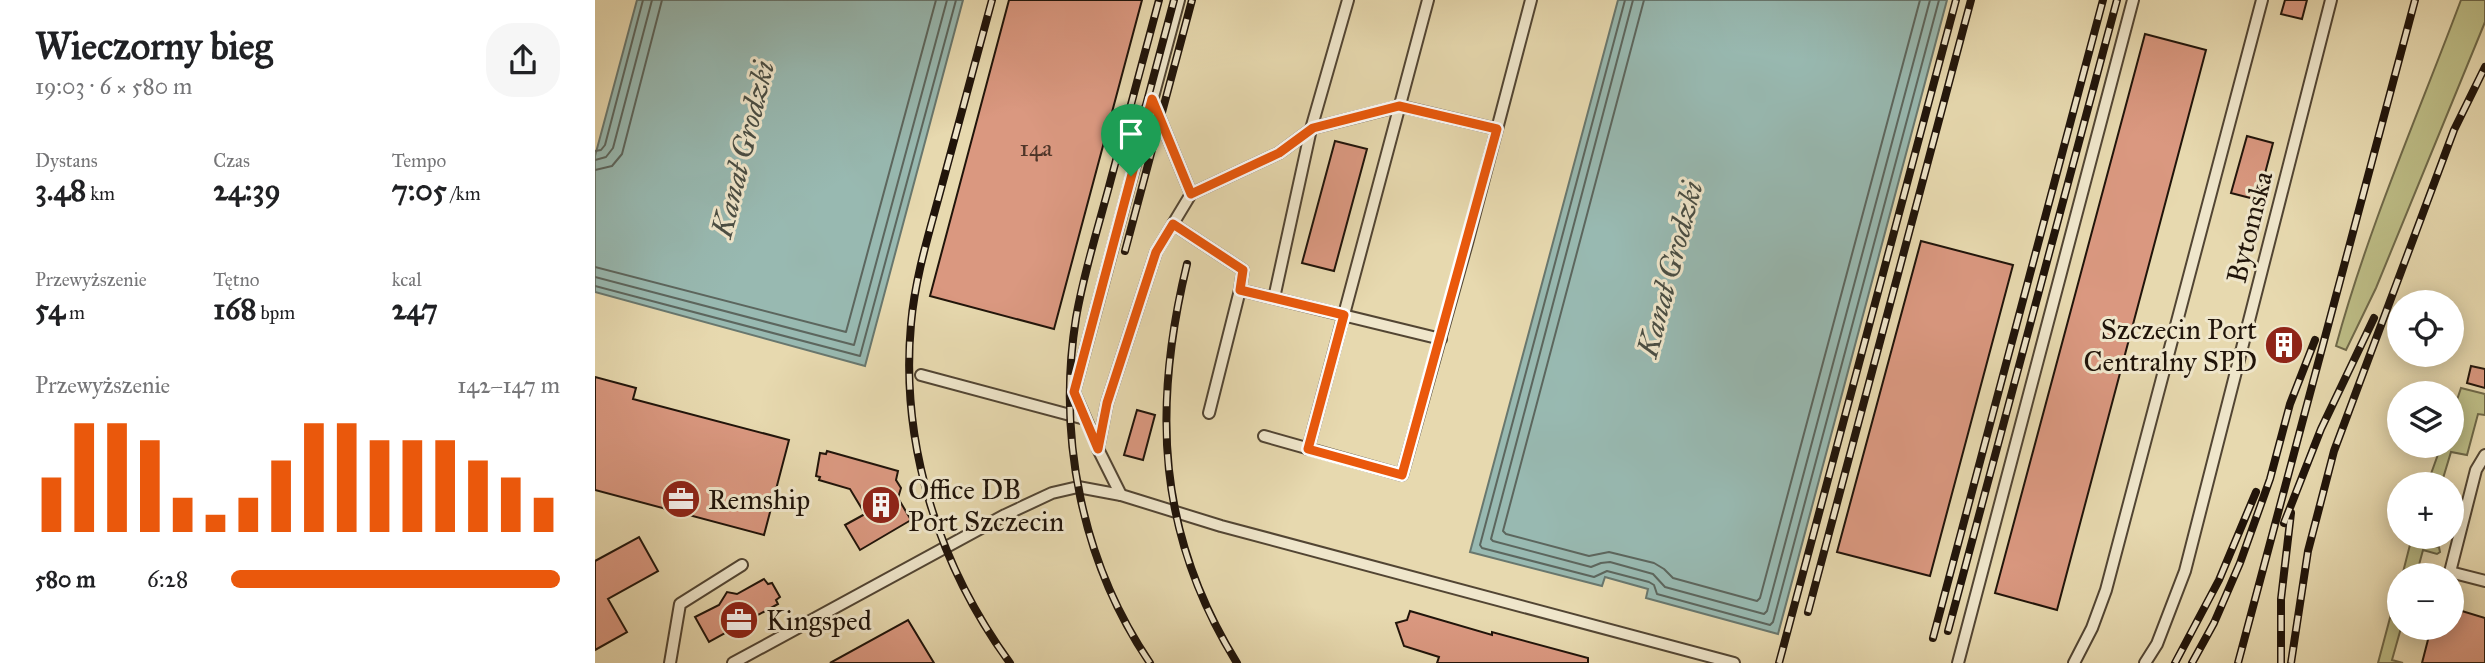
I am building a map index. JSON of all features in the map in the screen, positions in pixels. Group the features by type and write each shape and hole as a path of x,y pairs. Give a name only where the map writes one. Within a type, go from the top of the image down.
{"lane":[{"path":"1121,495 1074,392 1179,0"},
{"path":"1274,298 1311,129 1348,0"},
{"path":"1308,449 1428,0"},
{"path":"1264,436 1402,475 1531,0"},
{"path":"1958,663 2133,0"},
{"path":"2074,663 2092,628 2106,590 2262,0"},
{"name":"Bytomska","path":"2145,663 2157,644 2185,571 2330,0"},
{"path":"1152,99 1191,194"},
{"path":"1098,449 1107,403 1156,252 1191,194 1279,153 1311,129 1399,106 1497,129"},
{"path":"1173,224 1243,270 1209,413"},
{"path":"1240,290 1441,339"},
{"path":"921,375 1085,419"},
{"path":"2485,454 2476,470 2450,572 2485,581"},
{"path":"733,663 1037,499 1078,488 1121,495 1221,526 1734,663"},
{"path":"670,663 680,604 742,565"}],"green space":[{"path":"2461,0 2485,0 2485,22 2376,288 2346,350 2336,346 2363,258"},
{"path":"2464,389 2485,394 2485,415 2478,414 2467,455 2464,454"},
{"path":"2437,458 2449,458 2445,472 2432,472"},
{"path":"2409,549 2439,549 2437,554 2423,550 2420,563 2405,563"},
{"path":"2387,629 2387,640 2398,640 2392,660 2403,663 2378,663"}],"water":[{"name":"Kanał Grodzki","path":"637,0 963,0 865,366 595,292 595,156"},
{"name":"Kanał Grodzki","path":"1618,0 1947,0 1778,634 1646,598 1648,589 1605,577 1602,586 1470,552"}],"building":[{"path":"1009,0 1142,0 1054,329 930,296"},
{"path":"2285,0 2307,0 2302,19 2281,14"},
{"path":"2145,34 2206,50 2057,610 1995,593"},
{"path":"2247,136 2273,143 2258,200 2231,193"},
{"path":"1335,141 1367,149 1334,271 1302,263"},
{"path":"1921,241 2013,265 1930,576 1837,552"},
{"name":"Szczecin Port Centralny SPD","path":"2276,331 2298,336 2292,361 2270,355"},
{"path":"2471,366 2485,369 2485,388 2467,383"},
{"path":"595,377 636,388 633,399 789,440 764,535 595,490"},
{"path":"1137,410 1155,415 1143,460 1124,455"},
{"name":"Office DB Port Szczecin","path":"827,451 898,471 896,480 901,488 898,498 911,520 860,550 845,525 865,514 850,489 819,480 820,477 816,476 820,453 826,454"},
{"path":"639,537 658,571 608,599 627,632 595,650 595,561"},
{"path":"764,579 768,584 772,583 780,597 776,600 778,604 709,642 695,617 719,605 727,592 737,594"},
{"path":"1410,611 1492,635 1492,632 1588,658 1588,663 1437,663 1439,657 1404,646 1396,623 1407,620"},
{"path":"2464,612 2485,618 2485,663 2422,663 2428,640 2464,640"},
{"path":"908,620 934,663 830,663"}],"railway":[{"path":"992,0 919,271 911,324 909,369 919,459 930,502 963,586 1010,663"},
{"path":"1150,663 1107,584 1092,541 1080,498 1070,408 1071,363 1079,300 1159,0"},
{"path":"1125,160 1146,105 1174,0"},
{"path":"1125,251 1192,0"},
{"path":"1779,663 1956,0"},
{"path":"1808,612 1971,0"},
{"path":"1933,638 2103,0"},
{"path":"1948,631 2117,0"},
{"path":"2238,663 2415,0"},
{"path":"2291,663 2308,551 2334,451 2454,130 2485,67"},
{"path":"1187,264 1169,369 1166,420 1169,469 1177,518 1191,566 1210,615 1237,663"},
{"path":"2284,523 2321,429 2374,318"},
{"path":"2192,663 2214,623 2240,563 2270,479 2290,404 2315,340"},
{"path":"2175,663 2219,580 2256,492"},
{"path":"2281,663 2281,599 2291,513"}],"place":[{"name":"Szczecin Port Centralny SPD","path":"2284,345"},
{"name":"Remship","path":"681,499"},
{"name":"Office DB Port Szczecin","path":"881,505"},
{"name":"Kingsped","path":"739,620"}],"route":[{"path":"1152,99 1191,194 1279,153 1313,128 1399,106 1497,129 1402,475 1308,449 1344,315 1240,290 1243,270 1173,224 1156,252 1107,403 1098,449 1074,392 1131,176 1152,99"}]}
